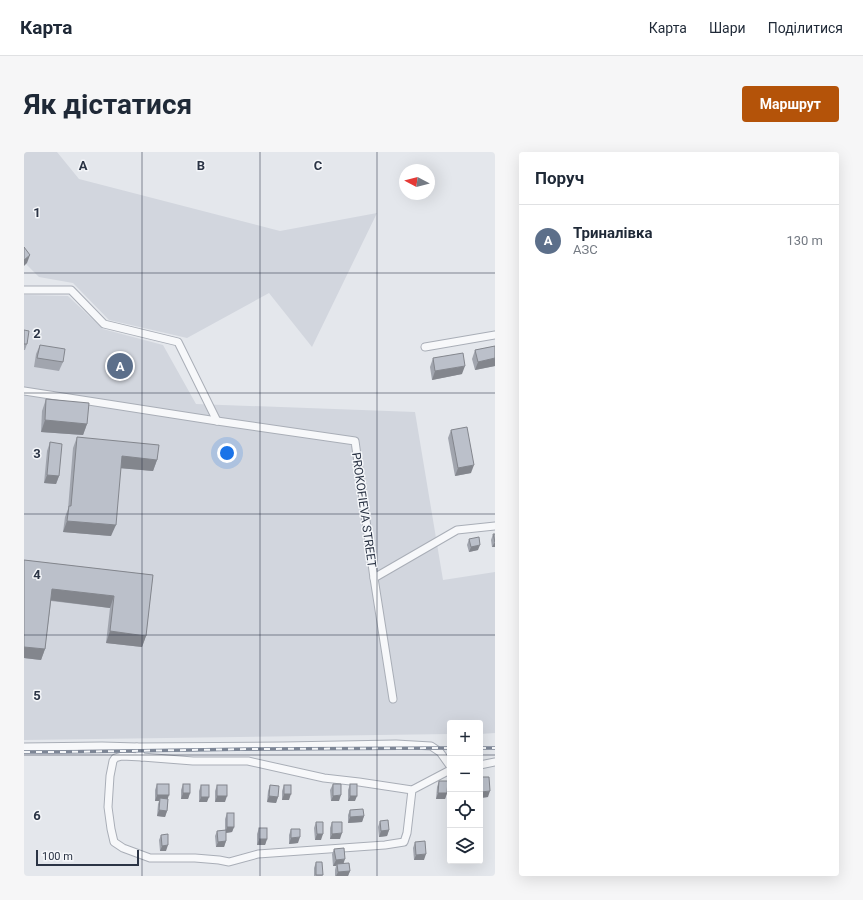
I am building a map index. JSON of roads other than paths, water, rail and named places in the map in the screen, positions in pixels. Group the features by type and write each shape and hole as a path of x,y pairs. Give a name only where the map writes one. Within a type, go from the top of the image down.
{"street":[{"path":"24,290 71,290 104,324 178,342 217,421"},
{"path":"425,347 495,335"},
{"path":"24,391 217,421"},
{"name":"PROKOFIEVA STREET","path":"217,421 355,441 393,699"},
{"name":"PROKOFIEVA STREET","path":"374,578 457,530 495,526"},
{"path":"24,747 396,744 431,746 440,752 447,762"},
{"path":"137,746 142,757"},
{"path":"412,790 407,833 404,842 385,845 258,854 229,862 195,858 150,858 122,848 114,842 110,829 108,807 110,776 113,761 115,758 122,756 193,761 248,761 324,778 412,790 447,772"},
{"path":"483,764 495,762"}],"railway":[{"path":"24,752 447,748"},
{"path":"483,748 495,748"}],"place":[{"name":"Триналівка","path":"120,366"}]}
